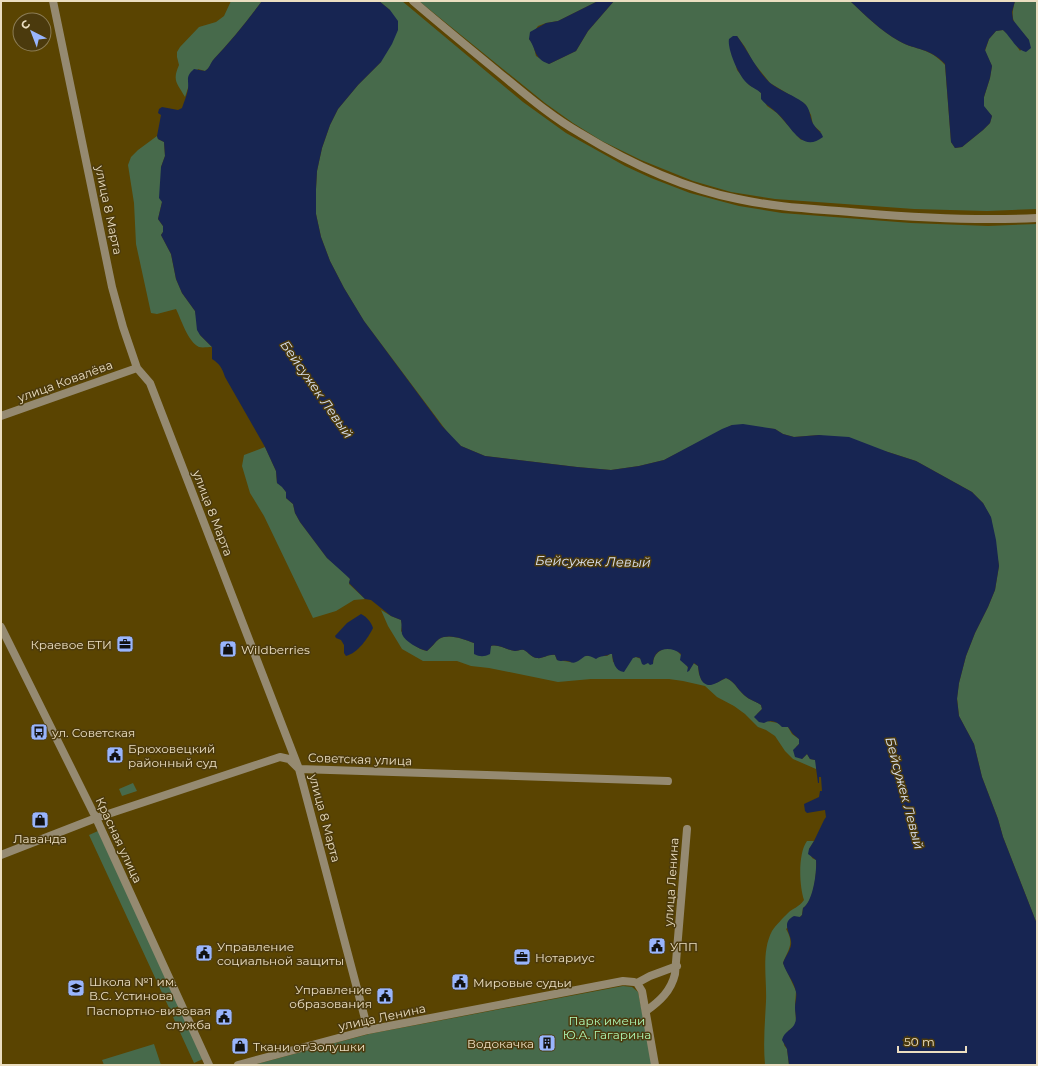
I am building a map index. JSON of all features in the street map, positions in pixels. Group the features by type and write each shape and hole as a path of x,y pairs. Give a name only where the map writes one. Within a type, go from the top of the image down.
{"street":[{"name":"улица 8 Марта","path":"53,1 112,288 123,327 137,368 150,383 299,770 368,1030"},
{"path":"412,1 556,118 632,162 696,188 738,200 789,207 910,217 994,219 1037,218"},
{"name":"улица Ковалёва","path":"1,416 137,368"},
{"name":"Красная улица","path":"1,627 96,818 209,1065"},
{"name":"Советская улица","path":"1,855 96,818 280,757 289,759 299,770 668,781"},
{"name":"улица Ленина","path":"238,1065 368,1030 623,982 637,983 650,976 677,966 687,829"},
{"path":"646,1011 657,1003 670,989 677,966"},
{"path":"637,983 642,991 656,1065"}],"green space":[{"path":"231,1 262,1 208,68 205,71 198,69 185,97 176,82 176,75 179,65 177,52 199,27 216,22 224,16"},
{"path":"379,1 402,1 523,102 566,133 625,166 690,193 739,206 782,213 911,223 988,226 1037,224 1037,924 1003,837 998,819 982,777 974,744 959,716 957,698 966,656 995,590 999,566 991,518 983,503 972,492 916,461 888,452 819,435 794,437 783,434 775,429 732,425 664,460 639,466 611,470 485,456 461,446 451,437 364,321 330,261 321,237 316,214 317,171 322,148 330,125 338,109 358,85 381,62 390,10"},
{"path":"419,1 598,1 558,21 538,26 529,39 533,44 536,56 549,64 576,51 588,31 614,1 850,1 892,37 905,44 934,55 945,65 951,142 955,148 962,147 990,123 992,116 984,107 984,97 992,66 985,51 989,39 996,31 1003,30 1010,36 1020,51 1029,40 1014,22 1013,8 1015,1 1037,1 1037,209 987,211 914,209 775,199 731,192 693,181 641,160 602,141 545,103","holes":["737,36 753,62 770,83 805,104 811,115 813,125 821,132 801,140 777,113 767,106 761,93 749,85 737,70 735,61"]},
{"path":"157,136 158,139 164,142 165,156 161,167 162,202 158,219 163,226 163,232 161,235 171,254 176,279 182,293 195,311 200,335 212,347 199,347 191,340 176,309 157,314 151,313 136,244 134,203 128,165 131,157 138,150"},
{"path":"265,447 276,471 277,483 282,486 286,492 286,498 293,504 295,513 300,522 327,558 344,572 350,579 349,584 365,599 354,600 336,611 313,618 264,516 250,493 242,466 244,455"},
{"path":"381,610 401,620 401,631 409,641 427,651 439,639 443,637 452,637 461,638 474,643 474,654 489,650 491,646 500,646 515,651 524,650 535,658 555,655 557,660 573,662 583,656 607,656 612,654 613,662 636,657 653,664 659,651 668,648 672,649 677,651 681,656 689,671 693,663 698,666 702,681 716,683 726,678 744,695 761,705 762,709 757,714 767,721 788,727 792,734 799,739 799,744 796,747 802,759 807,754 810,759 815,760 816,769 793,759 785,751 775,736 758,727 745,714 717,697 705,686 669,679 591,679 558,682 489,668 471,666 457,661 423,661 402,649 388,626"},
{"path":"133,783 137,791 122,796 119,789"},
{"path":"98,831 179,1006 170,1010 89,835"},
{"path":"807,841 814,841 809,849 812,858 816,860 814,886 810,900 803,908 802,915 786,929 789,934 790,946 783,963 796,991 795,1026 788,1031 784,1045 787,1049 789,1065 765,1065 765,966 767,948 772,931 788,913 800,905 804,900 802,894 800,869 802,853"},
{"name":"Парк имени Ю.А. Гагарина","path":"623,986 632,987 638,992 653,1065 253,1065 369,1034"},
{"path":"182,1013 203,1059 194,1063 173,1017"},
{"path":"154,1044 161,1065 104,1065 102,1060"}],"water":[{"name":"Бейсужек Левый","path":"262,1 379,1 390,10 398,21 398,30 392,44 381,62 358,85 338,109 330,125 322,148 317,171 316,214 321,237 330,261 364,321 442,426 461,446 485,456 611,470 639,466 664,460 722,429 732,425 743,424 775,429 783,434 794,437 819,435 849,437 916,461 972,492 983,503 991,517 996,540 999,566 995,590 966,656 959,683 957,699 959,716 974,744 982,777 998,819 1003,837 1037,924 1037,1065 789,1065 787,1049 782,1040 796,1021 796,992 794,984 783,963 791,945 787,922 794,916 800,917 802,915 803,908 812,893 816,872 816,860 808,854 809,849 826,817 825,810 807,813 805,811 804,804 819,797 820,791 822,791 821,777 819,777 818,783 815,760 810,759 807,754 802,759 795,757 793,750 799,744 799,739 788,727 782,727 773,721 764,723 759,722 754,717 762,709 761,705 744,695 726,678 715,684 707,685 702,681 698,666 694,663 687,672 688,667 680,660 681,654 677,651 667,649 659,651 656,654 653,664 650,665 648,663 644,665 642,664 640,658 633,658 624,672 618,670 614,663 612,654 596,659 585,656 573,663 557,660 555,655 535,658 524,650 515,651 500,646 491,646 490,654 480,656 474,654 474,643 461,638 452,637 443,637 439,639 427,651 420,649 409,642 402,634 401,620 391,616 371,600 365,599 349,583 350,579 327,558 300,522 295,513 293,504 286,498 286,492 277,483 276,471 265,447 220,366 212,359 212,347 197,330 195,311 182,293 176,279 171,254 161,235 163,232 163,226 158,219 162,202 159,198 161,167 165,156 164,142 158,139 157,136 161,115 158,113 159,109 162,107 178,110 182,108 188,91 189,74 194,69 207,70"},
{"path":"598,1 614,1 588,31 576,51 549,64 540,59 529,39 530,32 546,23 558,21"},
{"path":"850,1 1015,1 1012,12 1013,20 1029,40 1031,48 1026,52 1022,51 1003,30 996,31 989,39 985,50 992,66 984,97 984,106 992,116 990,123 962,147 955,148 951,142 945,64 934,55 905,44 892,37"},
{"path":"733,36 737,36 769,82 806,105 815,127 823,137 815,141 808,142 802,140 777,113 761,99 761,93 745,80 734,63 729,44 729,39"},
{"path":"361,614 368,620 373,628 355,652 346,656 344,653 344,645 341,640 335,636 347,623"}],"place":[{"name":"Краевое БТИ","path":"125,644"},
{"name":"Wildberries","path":"228,649"},
{"name":"ул. Советская","path":"39,732"},
{"name":"Брюховецкий районный суд","path":"115,755"},
{"name":"Лаванда","path":"40,820"},
{"name":"УПП","path":"657,946"},
{"name":"Управление социальной защиты","path":"204,953"},
{"name":"Нотариус","path":"522,957"},
{"name":"Мировые судьи","path":"460,982"},
{"name":"Школа №1 им. В.С. Устинова","path":"76,988"},
{"name":"Управление образования","path":"385,996"},
{"name":"Паспортно-визовая служба","path":"224,1017"},
{"name":"Водокачка","path":"547,1043"},
{"name":"Ткани от Золушки","path":"240,1046"}]}
